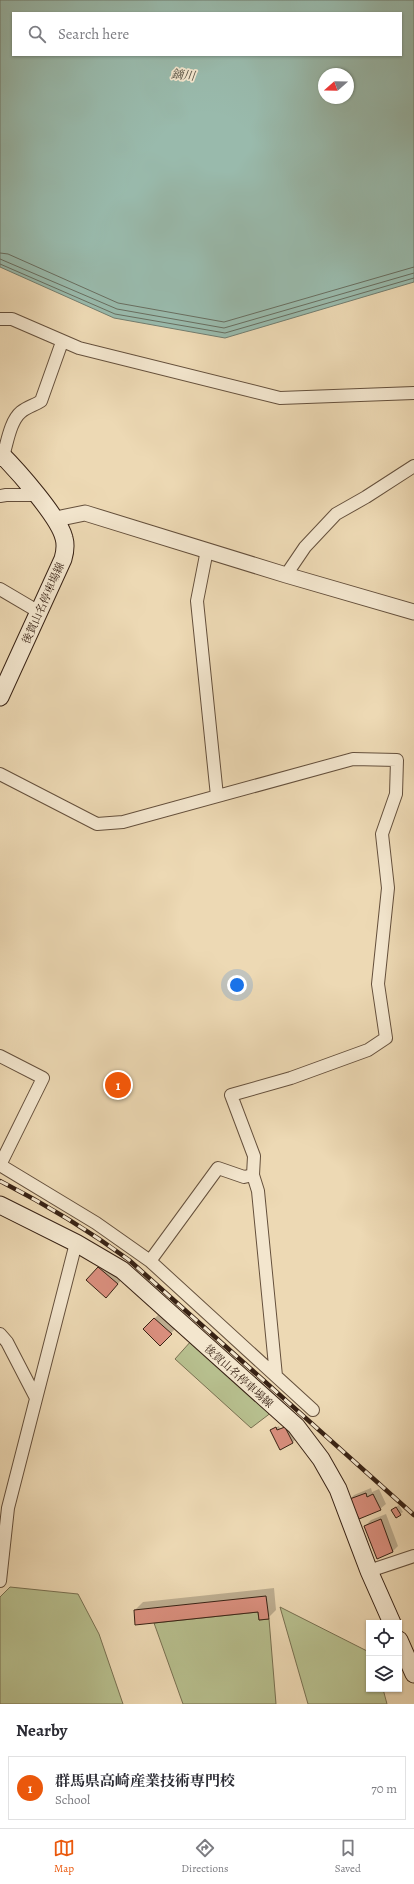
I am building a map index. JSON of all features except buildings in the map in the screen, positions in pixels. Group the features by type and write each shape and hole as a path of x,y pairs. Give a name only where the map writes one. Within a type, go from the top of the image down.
{"main road":[{"name":"後賀山名停車場線","path":"0,697 63,560 66,548 64,537 56,519 1,457"},
{"name":"後賀山名停車場線","path":"0,1205 76,1243 122,1270 296,1426 321,1459 338,1489 369,1572 391,1620"},
{"path":"402,1647 414,1674"}],"street":[{"path":"0,319 12,319 62,342 79,348 280,398 414,392"},
{"path":"1,457 14,421 21,412 41,401 62,342"},
{"path":"286,575 305,547 336,514 366,497 414,466"},
{"path":"0,496 35,495"},
{"path":"56,519 85,512 286,575 414,612"},
{"path":"207,550 197,601 217,796"},
{"path":"0,589 39,612"},
{"path":"0,774 97,824 123,822 352,759 397,760 396,794 382,834 388,888 378,984 386,1038 368,1050 292,1078 231,1096 254,1156 253,1175 258,1192 276,1376"},
{"path":"0,1056 42,1078 0,1165 96,1222 150,1261 313,1410"},
{"path":"150,1261 218,1168 244,1177 253,1175"},
{"path":"0,1581 8,1508 76,1243"},
{"path":"0,1334 7,1342 36,1398"},
{"path":"369,1572 414,1556"}],"green space":[{"path":"192,1340 272,1412 251,1428 175,1359"},
{"path":"10,1587 78,1594 99,1634 123,1704 0,1704 0,1597"},
{"path":"280,1607 366,1650 366,1692 384,1692 387,1704 308,1704"},
{"path":"258,1612 259,1620 269,1619 276,1704 183,1704 154,1623"}],"water":[{"name":"鏑川","path":"0,0 414,0 414,282 225,338 114,318 0,267"}],"railway":[{"path":"0,1181 66,1218 129,1260 414,1515"}],"place":[{"name":"群馬県高崎産業技術専門校","path":"118,1085"}]}
